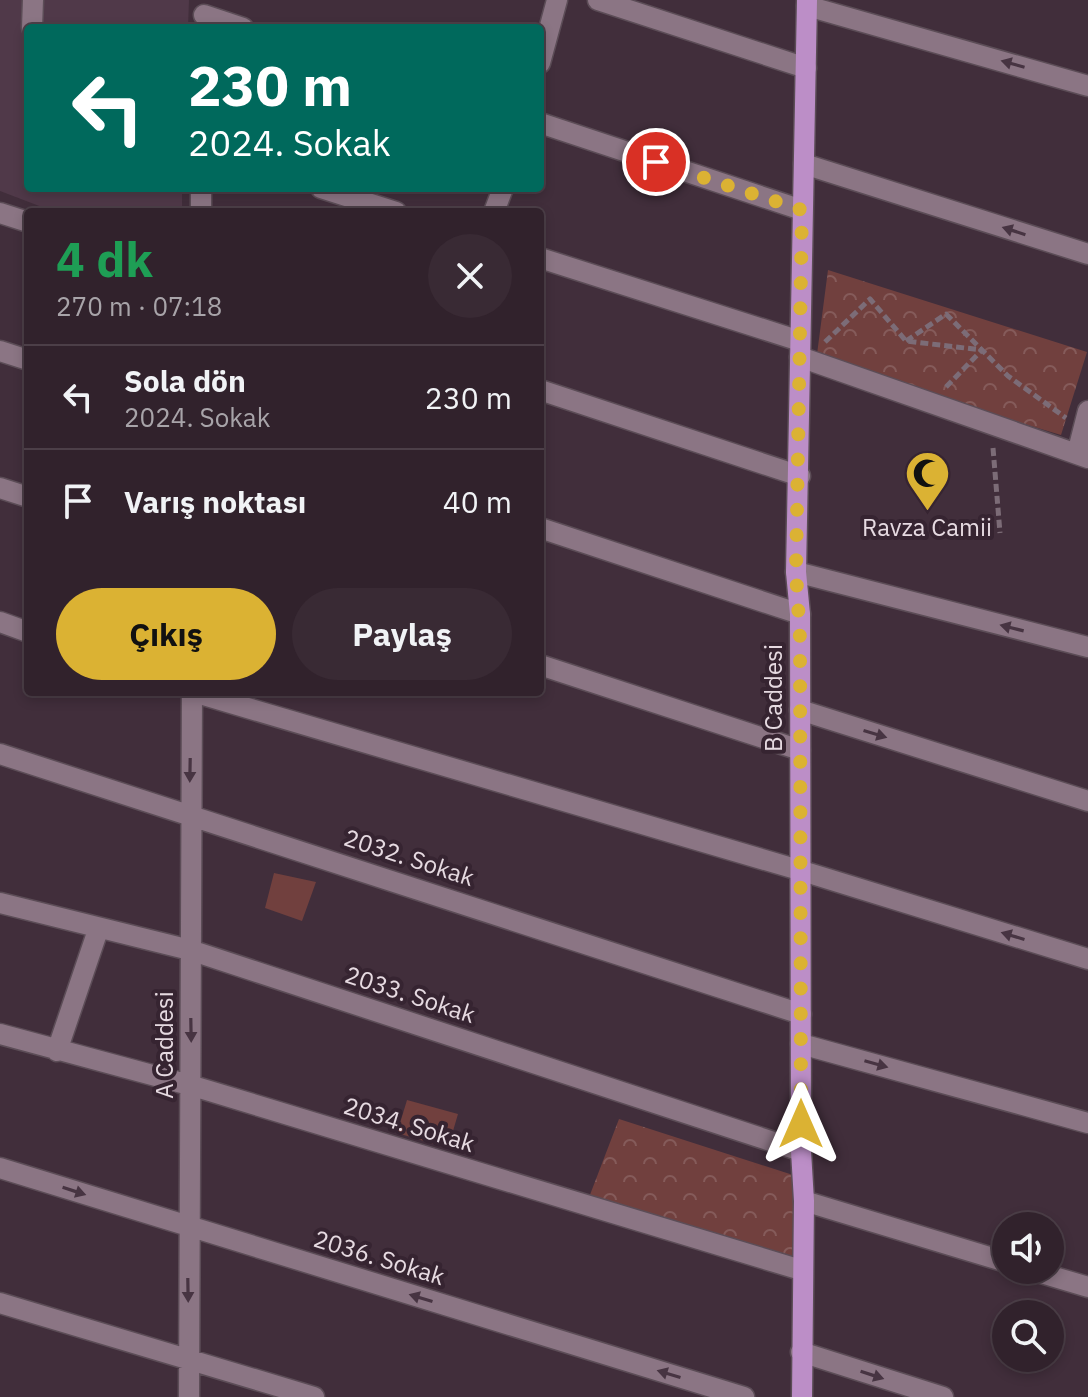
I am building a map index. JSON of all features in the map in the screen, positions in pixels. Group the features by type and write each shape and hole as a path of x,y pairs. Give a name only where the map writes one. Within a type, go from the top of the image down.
{"main road":[{"name":"B Caddesi","path":"802,1397 804,1201 799,870 800,614 796,572 807,3"}],"street":[{"path":"32,24 33,0"},
{"path":"544,48 557,0"},
{"path":"598,0 806,68"},
{"path":"807,3 1088,86"},
{"path":"204,14 232,24"},
{"path":"544,124 802,210"},
{"path":"804,164 1088,254"},
{"path":"334,192 384,208"},
{"path":"0,213 24,221"},
{"path":"544,259 800,349 1082,456 1085,420"},
{"path":"0,351 24,359"},
{"path":"544,391 800,476"},
{"path":"0,488 24,496"},
{"path":"544,529 800,614"},
{"path":"796,572 1088,647"},
{"path":"0,622 24,631"},
{"path":"544,666 800,750"},
{"name":"A Caddesi","path":"189,1397 187,1227 193,1086 190,950 192,696"},
{"path":"206,696 799,870 1088,959"},
{"path":"800,710 1088,801"},
{"name":"2032. Sokak","path":"0,754 190,813 801,1014"},
{"name":"2033. Sokak","path":"0,903 98,930 190,950 801,1151"},
{"path":"57,1051 98,930"},
{"name":"2034. Sokak","path":"0,1034 193,1086 801,1270"},
{"path":"801,1044 1088,1123"},
{"name":"2036. Sokak","path":"0,1168 744,1397"},
{"path":"804,1201 992,1258"},
{"path":"1064,1280 1088,1287"},
{"path":"0,1303 189,1357 314,1397"},
{"path":"801,1352 943,1397"}],"path":[{"path":"800,349 828,342 870,299 906,341 982,350"},
{"path":"906,341 946,314 1008,376 1085,420"},
{"path":"933,401 982,350"},
{"path":"991,423 1000,533"}],"shaded area":[{"path":"0,0 189,0 188,24 24,24 24,192 182,192 182,208 45,208 0,191"}],"green space":[{"path":"828,270 1087,352 1061,435 816,362"},
{"path":"274,873 316,882 302,921 265,908"},
{"path":"407,1100 458,1114 448,1148 397,1133"},
{"path":"619,1119 793,1175 795,1261 588,1200"}],"place":[{"name":"Ravza Camii","path":"927,513"}],"route":[{"path":"656,162 802,210 800,476 796,572 800,614 801,1124"}]}
